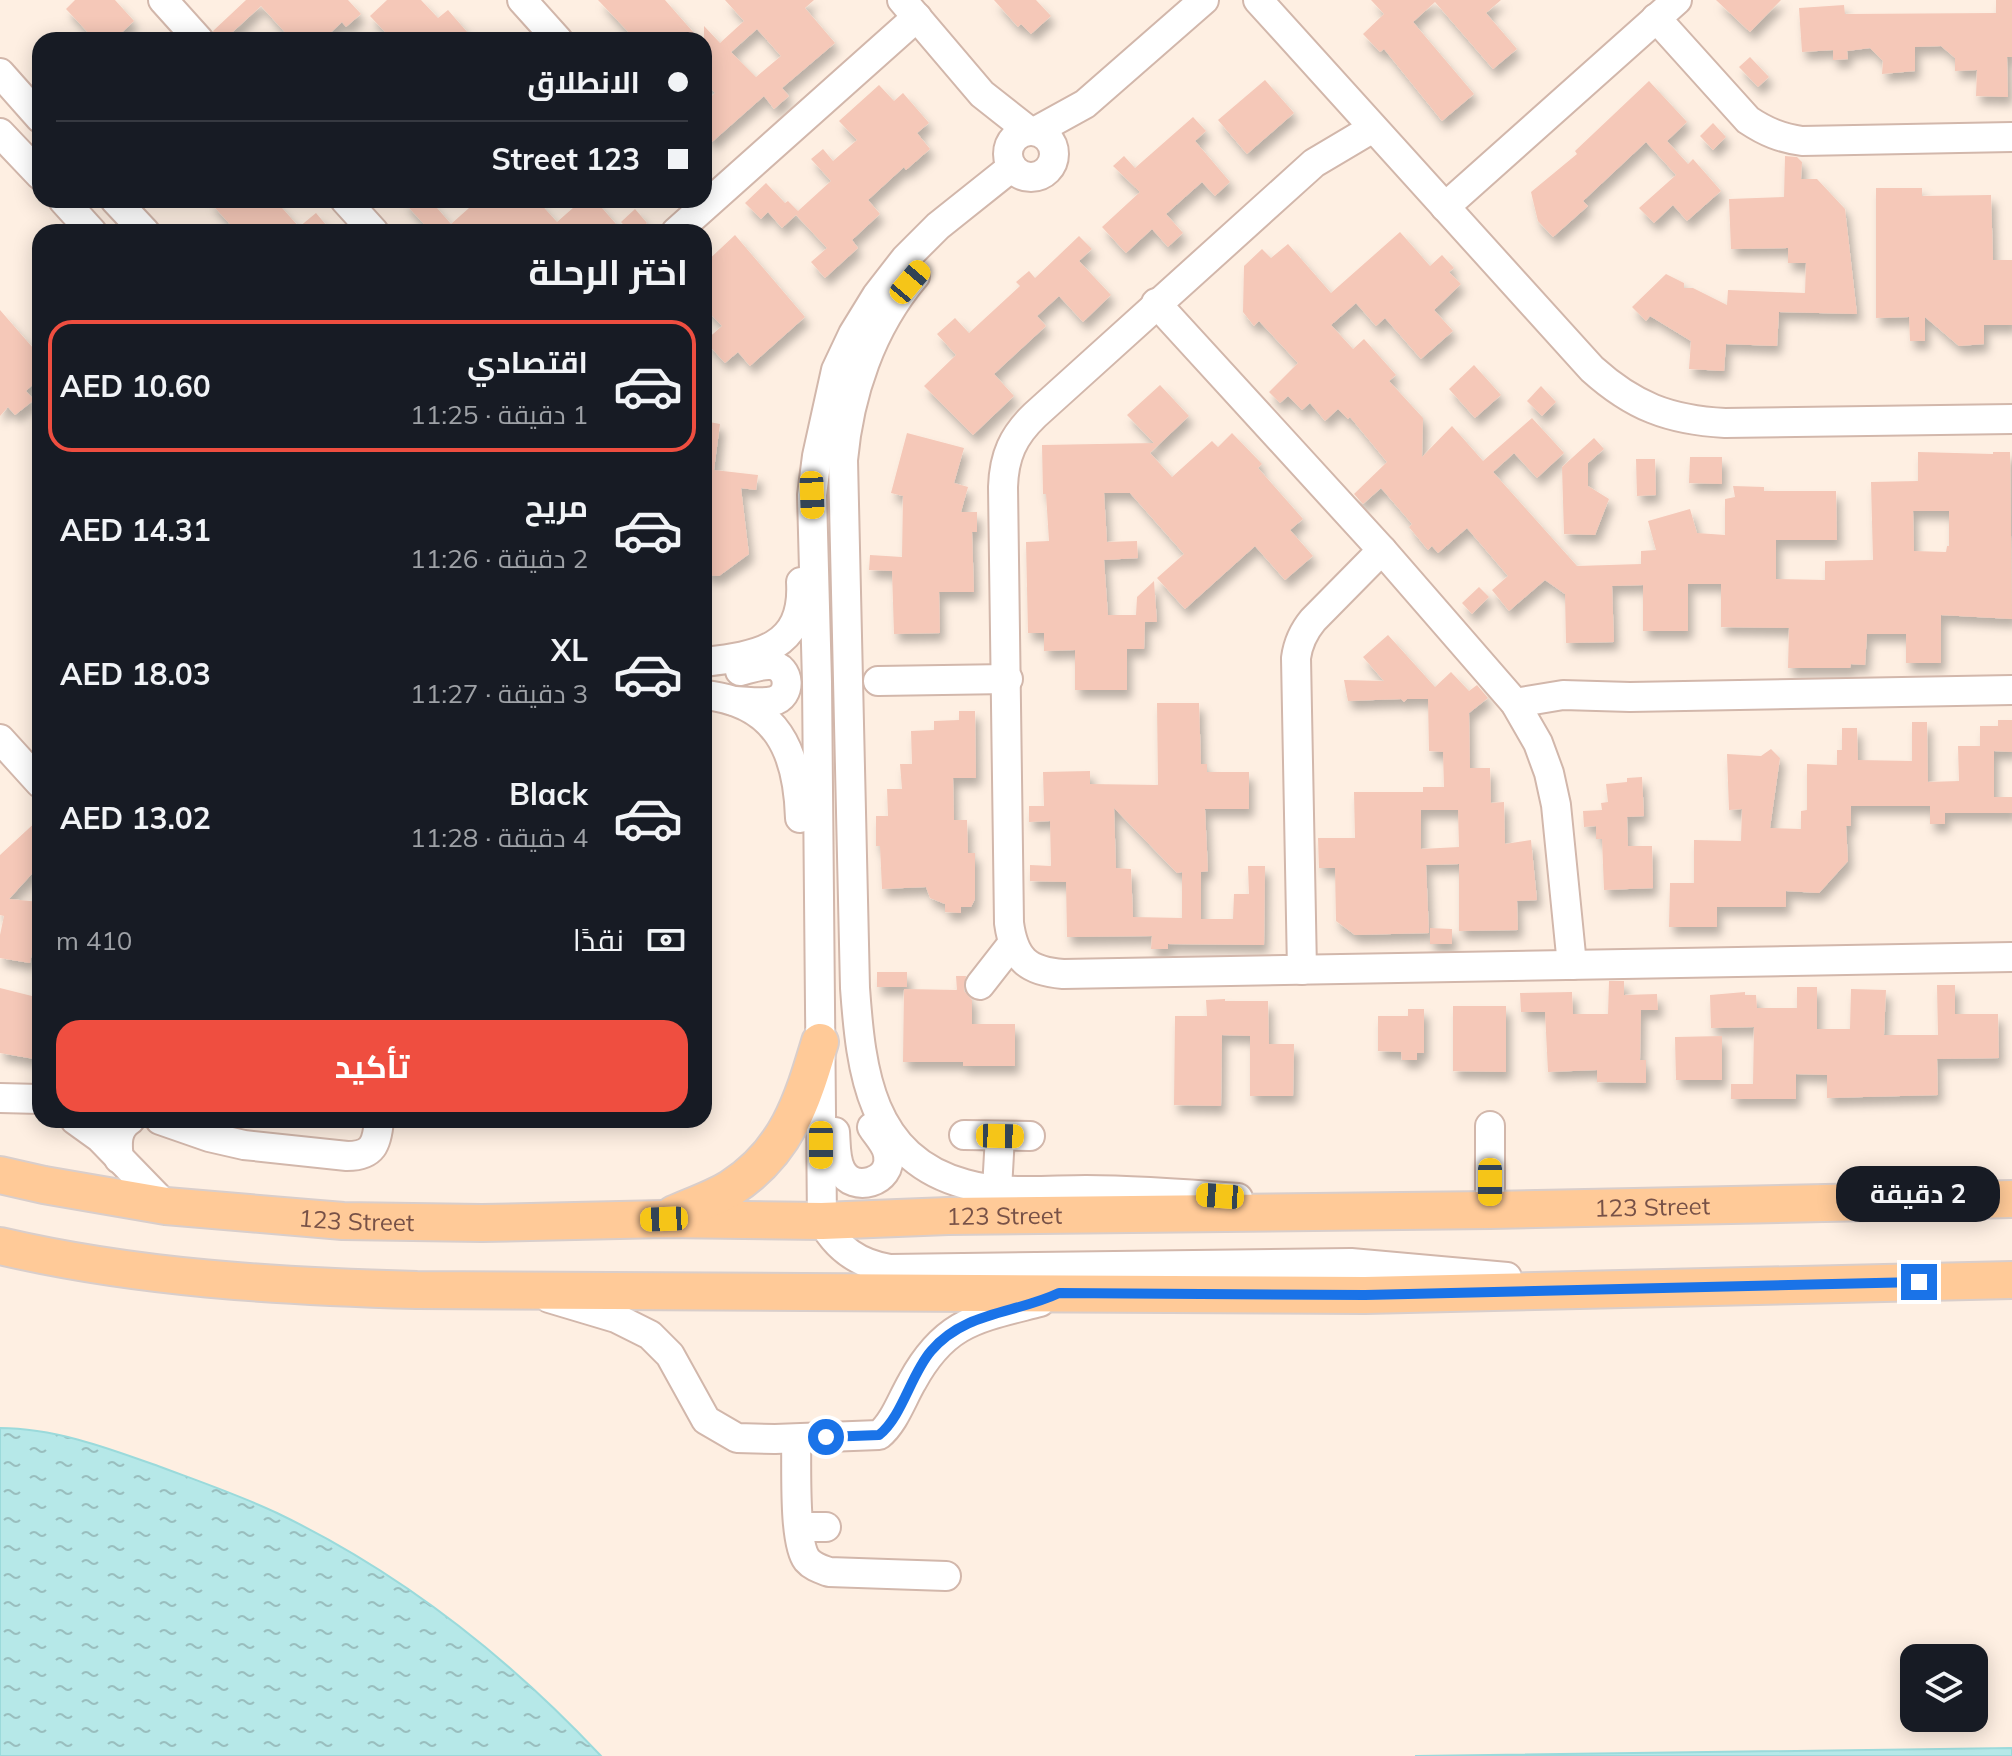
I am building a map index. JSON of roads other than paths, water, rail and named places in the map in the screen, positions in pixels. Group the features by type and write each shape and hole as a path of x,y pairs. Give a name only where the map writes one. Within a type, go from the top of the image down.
{"main road":[{"path":"664,1219 728,1189 746,1177 773,1150 802,1102 821,1053"},
{"name":"123 Street","path":"0,1175 166,1206 343,1221 482,1223 664,1219 822,1221 948,1216 1490,1210 2012,1199"},
{"path":"0,1246 164,1275 290,1287 1365,1295 2012,1280"}],"street":[{"path":"163,0 192,32"},
{"path":"522,0 551,32"},
{"path":"982,94 1015,165 1041,175 1052,165 1067,129 1085,104 1204,0"},
{"path":"1258,0 1592,369 1614,389 1639,404 1695,422 2012,419"},
{"path":"712,194 909,8 982,94 1050,141 1054,157"},
{"path":"1445,207 1666,9 1748,120 1764,131 1802,141 2012,137"},
{"path":"0,73 32,109"},
{"path":"1085,104 1015,137 1015,165 910,282 886,317 867,355 847,420 844,475 855,988 860,1053 868,1088 882,1121 904,1149 932,1170 964,1184 997,1189 1125,1190 1239,1198 1340,1200 1430,1210"},
{"path":"1314,163 1354,107"},
{"path":"1373,128 1314,163 1156,303 1021,429 1010,447 1004,466 1003,487 1009,923 1012,944 1024,962 1042,972 1063,974 2012,957"},
{"path":"0,133 32,167"},
{"path":"712,661 753,656 774,645 791,628 801,606 800,529 812,495 836,370 853,334 877,295 905,259 938,226 1015,165"},
{"path":"70,208 85,224"},
{"path":"122,208 138,224"},
{"path":"352,208 367,224"},
{"path":"683,224 698,208"},
{"path":"1156,303 1382,550 1520,712 1545,763 1556,805 1572,965"},
{"path":"812,495 822,1221 835,1242 866,1263 890,1269 1373,1264 1565,1281 1610,1290"},
{"path":"1302,970 1298,644 1313,620 1382,550"},
{"path":"712,671 733,672 769,664 785,674 787,686 777,700 733,701 712,697"},
{"path":"878,681 1008,679"},
{"path":"1520,712 1550,696 2012,690"},
{"path":"733,701 756,712 775,729 794,764 805,881 819,920"},
{"path":"0,739 32,774"},
{"path":"980,985 1012,944"},
{"path":"821,1053 831,1095 840,1170 859,1183 874,1181 885,1171 889,1156 871,1125 856,1089 850,1047 850,1017 855,988"},
{"path":"1490,1126 1490,1210"},
{"path":"86,1128 100,1138 166,1206"},
{"path":"119,1159 117,1140 123,1128"},
{"path":"183,1128 244,1145 361,1156 372,1148 378,1128"},
{"path":"964,1135 1030,1136"},
{"path":"997,1189 1000,1136"},
{"path":"530,1291 616,1318 650,1335 670,1355 706,1420 737,1438 796,1439 876,1447 923,1362 951,1332 970,1320 1040,1302 1059,1293"},
{"path":"796,1439 812,1527 802,1550 815,1567 829,1572 946,1576"}],"water":[{"path":"0,1428 61,1435 120,1452 248,1500 322,1536 409,1590 490,1651 601,1756 0,1756"},
{"path":"2012,1748 2012,1756 1415,1756"}]}
